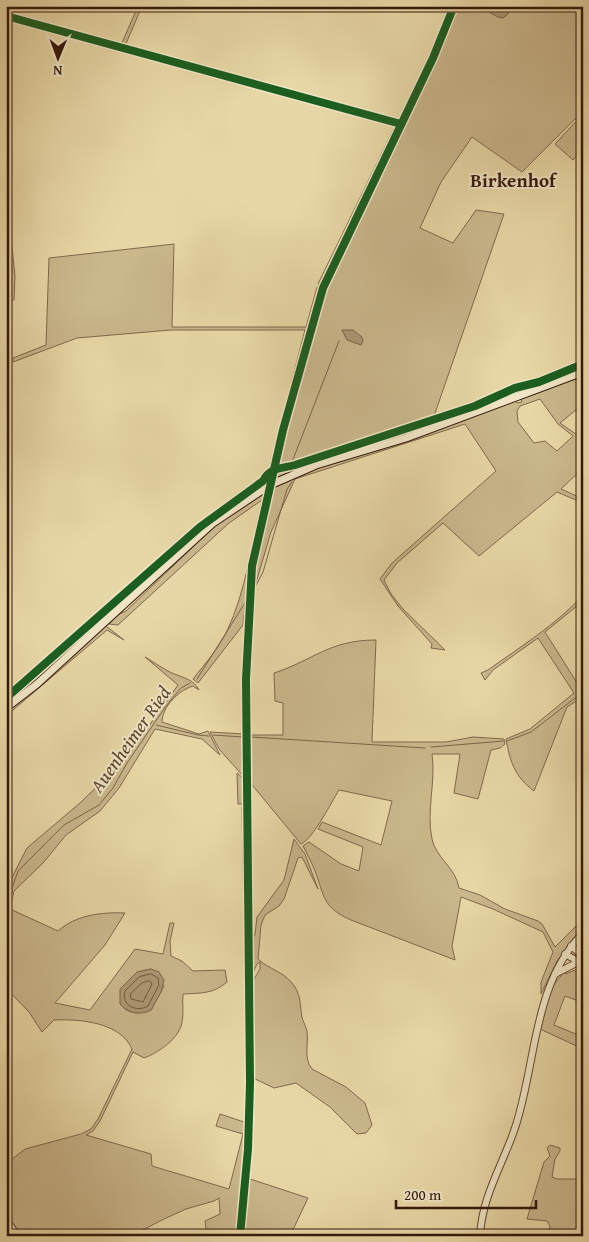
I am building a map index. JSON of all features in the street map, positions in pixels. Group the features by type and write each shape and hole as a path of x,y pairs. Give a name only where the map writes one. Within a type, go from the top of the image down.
{"main road":[{"path":"6,708 37,684 213,523 270,485 316,465 406,438 583,372"}],"street":[{"path":"240,1236 248,1148 250,1083 246,805 248,604 252,566 270,485 323,288 429,67 454,6"},
{"path":"480,1236 482,1217 491,1184 515,1129 522,1104 544,998 552,977 565,954 583,933"},
{"path":"571,946 583,956"},
{"path":"565,954 580,963"},
{"path":"552,977 562,969 580,963"},
{"path":"6,1219 18,1236"}],"shaded area":[{"path":"138,6 142,6 125,46 121,45"},
{"path":"457,6 478,6 503,18 516,6 583,6 583,111 522,172 472,137 441,182 420,228 453,243 476,210 504,214 433,419 301,462 278,466 329,279 427,75"},
{"path":"583,114 583,149 573,160 555,144"},
{"path":"396,124 398,127 321,285 318,284"},
{"path":"174,244 172,327 306,327 317,287 320,288 288,407 285,407 305,330 171,330 77,338 13,362 13,358 46,345 49,258"},
{"path":"6,246 12,246 15,276 14,300 6,300"},
{"path":"583,375 583,404 560,423 583,439 583,468 561,489 583,499 583,503 557,492 479,556 443,523 397,563 384,580 391,594 403,609 445,650 431,648 432,644 398,606 380,579 392,563 496,471 465,424 295,479 271,532 253,593 255,555 271,488 305,472 515,401 517,403 522,402 521,399","holes":["540,399 558,424 573,436 557,451 545,441 534,443 518,422 517,411 520,406"]},
{"path":"511,392 515,394 477,410 278,479 274,477 276,472 280,470 425,425"},
{"path":"263,492 266,495 249,568 243,625 198,683 193,679 220,644 234,616 248,567 262,500 229,523 118,625 109,624 117,615 126,611 219,522"},
{"path":"583,595 583,601 545,632 579,686 583,684 583,697 567,707 534,791 522,780 514,768 506,739 530,729 574,693 538,638 493,670 485,680 481,673 550,626"},
{"path":"106,626 124,640 107,630 6,716 6,711 46,680"},
{"path":"376,640 372,742 446,742 473,737 504,739 505,744 500,748 491,750 478,799 454,793 460,754 432,754 433,775 430,829 434,846 454,875 459,888 480,895 505,909 538,921 542,924 555,947 583,919 583,927 557,961 541,994 541,982 553,952 543,932 493,909 461,897 452,946 455,960 351,920 330,906 323,895 314,868 303,846 309,842 341,864 359,871 363,847 318,829 322,822 381,845 392,801 339,790 316,828 306,841 301,844 248,780 249,735 283,735 283,703 275,701 274,673 346,643"},
{"path":"145,657 170,672 193,682 199,690 193,686 177,695 168,705 162,722 199,734 208,731 220,755 202,739 155,729 119,788 100,811 66,835 43,863 14,891 10,909 58,931 81,918 107,913 125,913 105,945 55,1003 90,1010 135,949 163,954 170,923 174,923 170,941 171,956 182,961 193,971 225,970 227,982 217,989 207,992 183,994 182,1022 177,1034 168,1044 156,1053 144,1058 133,1052 100,1121 93,1131 86,1135 151,1154 152,1166 229,1189 243,1134 216,1126 220,1114 247,1123 237,1236 207,1236 205,1221 220,1214 219,1198 186,1209 131,1236 22,1236 6,1213 6,1164 25,1149 81,1134 91,1129 98,1119 132,1049 118,1033 98,1024 75,1020 54,1020 42,1032 29,1012 6,988 6,889 27,848 80,803 115,769 131,751 178,685","holes":["151,969 164,986 151,1010 134,1013 123,1008 120,1004 137,972"]},
{"path":"210,732 244,734 244,777 219,749"},
{"path":"237,773 244,779 245,804 238,804"},
{"path":"242,807 245,808 244,930"},
{"path":"294,839 305,854 318,889 302,857 298,858 284,899 279,906 265,915 261,925 258,959 282,974 295,987 307,1031 309,1064 312,1069 346,1087 365,1103 372,1125 366,1133 357,1134 330,1107 296,1083 274,1088 251,1077 250,986 260,969 260,962 253,973 249,971 250,936 255,935 257,917 284,880"},
{"path":"569,966 565,974 575,970 583,971 583,998 581,1002 565,996 554,1025 583,1037 583,1049 540,1029 551,988"},
{"path":"550,1145 560,1148 555,1159 552,1177 557,1179 583,1179 583,1236 548,1236 550,1226 547,1221 527,1219 544,1162 550,1156 547,1148"},
{"path":"247,1178 308,1198 290,1236 242,1236"}],"water":[{"path":"478,6 516,6 503,18"},
{"path":"342,330 353,330 362,337 361,345 347,340"},
{"path":"151,969 159,972 164,980 161,992 151,1010 143,1013 134,1013 127,1010 120,1004 120,989 137,972"}],"waterway":[{"name":"Auenheimer Ried","path":"292,462 339,341"},
{"name":"Auenheimer Ried","path":"253,591 263,572 287,489 292,482"},
{"name":"Auenheimer Ried","path":"197,679 248,598"},
{"name":"Auenheimer Ried","path":"6,924 10,894 18,871 64,825 99,805 113,788 127,763 166,706 181,688 190,683"},
{"path":"507,741 531,732 583,692"},
{"path":"156,725 209,736"},
{"path":"213,735 243,737"},
{"path":"251,737 425,748"},
{"path":"431,747 504,741"}],"cycle path":[{"path":"240,1236 248,1149 250,1083 246,679 252,566 283,430 323,288 433,58 454,6"},
{"path":"6,16 401,124"},
{"path":"6,698 200,527 263,481 269,473 475,406 515,388 539,382 583,364"}],"district":[{"name":"Birkenhof","path":"513,180"}]}
